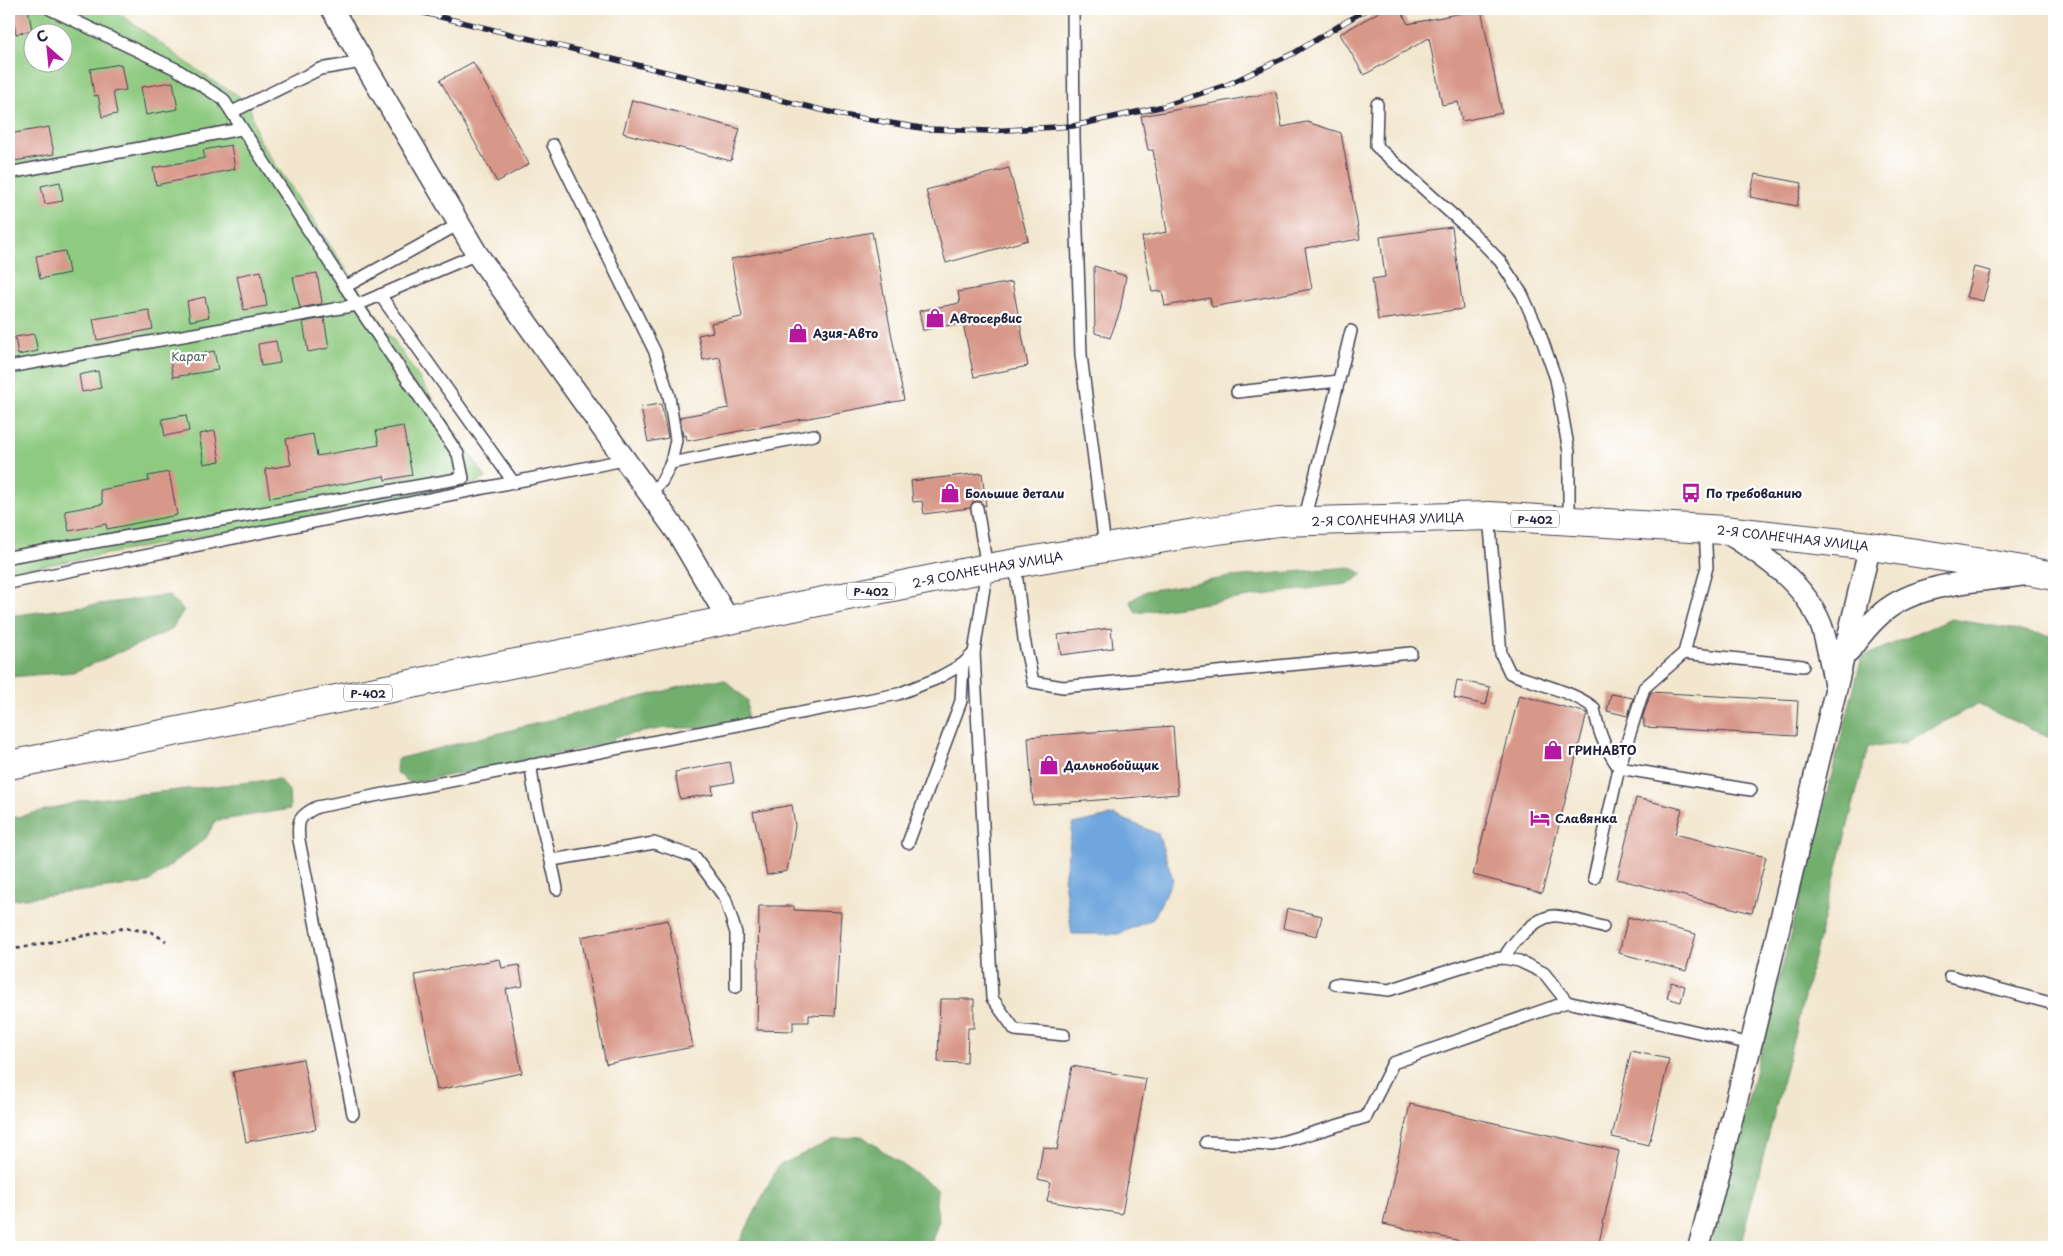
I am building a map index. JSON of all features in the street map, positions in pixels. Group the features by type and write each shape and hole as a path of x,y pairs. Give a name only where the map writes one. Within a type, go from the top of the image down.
{"main road":[{"name":"2-Я СОЛНЕЧНАЯ УЛИЦА","path":"728,619 987,568 1105,547 1278,522 1304,521 1489,516 1714,530 1870,546 2046,575"},
{"name":"Р-402","path":"9,766 728,619"}],"street":[{"path":"332,9 477,254 677,532 728,619"},
{"path":"1714,530 1751,547 1795,584 1809,603 1821,625 1836,692"},
{"path":"1699,1247 1751,1044 1870,546"},
{"path":"1845,657 1866,628 1883,612 1900,601 1924,591 1966,582 2046,575"}],"lane":[{"path":"9,557 463,478 458,454 345,287 223,99 176,69 50,9"},
{"path":"1073,9 1074,139 1081,355 1105,547"},
{"path":"232,112 320,69 362,62"},
{"path":"1377,104 1376,146 1474,234 1500,261 1522,294 1540,334 1556,379 1569,452 1569,521"},
{"path":"9,173 241,129"},
{"path":"553,145 655,352 669,396 676,440 671,463 662,481 649,495"},
{"path":"345,287 459,224"},
{"path":"9,367 357,305 477,254"},
{"path":"380,295 514,483"},
{"path":"1304,521 1351,331"},
{"path":"1237,392 1339,381"},
{"path":"671,463 814,435"},
{"path":"9,583 624,460"},
{"path":"977,508 987,568 974,653 992,998 1015,1030 1064,1035"},
{"path":"1489,516 1501,654 1510,673 1532,683 1583,699 1594,708 1604,747 1619,768 1751,790"},
{"path":"1594,878 1619,768 1644,688 1684,653 1708,567 1714,530"},
{"path":"1015,564 1024,639 1033,682 1063,687 1411,654"},
{"path":"353,1114 297,825 303,814 317,807 898,694 936,679 963,664 974,653"},
{"path":"1684,653 1803,666"},
{"path":"908,843 961,702 963,664"},
{"path":"531,766 533,788 552,860 557,890"},
{"path":"552,860 654,843 695,857 725,898 736,933 736,987"},
{"path":"1504,958 1512,943 1536,923 1553,915 1603,927"},
{"path":"1335,984 1389,990 1484,960 1504,958 1519,961 1544,973 1567,1002"},
{"path":"1950,976 2054,1004"},
{"path":"1206,1142 1272,1145 1366,1116 1393,1064 1567,1002 1751,1044"}],"path":[{"path":"9,950 126,928 151,932 166,941"}],"green space":[{"name":"Карат","path":"9,9 113,9 211,80 239,96 250,108 258,138 486,478 464,488 9,572"},
{"path":"1350,567 1363,574 1349,584 1136,613 1130,601 1146,591 1231,577"},
{"path":"168,595 184,610 171,630 74,672 9,677 9,616"},
{"path":"1951,619 2054,636 2054,740 1977,704 1902,744 1868,747 1740,1247 1710,1247 1862,657"},
{"path":"708,680 725,680 747,700 747,717 743,722 704,728 665,728 615,737 612,743 410,783 396,772 397,759"},
{"path":"279,779 289,791 290,809 215,821 206,838 147,883 9,900 9,819 86,800"},
{"path":"862,1136 937,1189 936,1205 939,1220 930,1247 737,1247 778,1166 832,1140"}],"water":[{"path":"1114,815 1158,834 1173,879 1153,919 1118,934 1072,934 1064,880 1073,824"}],"building":[{"path":"28,9 30,22 22,22 22,32 16,34 12,12"},
{"path":"1384,9 1400,9 1408,24 1481,9 1502,113 1462,121 1458,102 1442,105 1429,38 1364,75 1340,34"},
{"path":"473,62 529,164 497,182 440,80"},
{"path":"121,64 126,90 113,92 117,114 102,117 98,95 94,96 90,69"},
{"path":"173,82 178,109 146,115 141,87"},
{"path":"1276,92 1282,127 1307,122 1341,133 1360,239 1305,248 1312,289 1212,307 1210,298 1165,306 1162,291 1152,292 1142,237 1167,232 1153,150 1148,150 1141,116"},
{"path":"632,100 740,129 731,161 623,133"},
{"path":"49,127 54,154 9,162 9,134"},
{"path":"231,145 235,169 156,185 153,168 205,158 203,150"},
{"path":"1009,168 1028,240 946,263 926,190"},
{"path":"1755,174 1802,183 1797,206 1750,197"},
{"path":"60,182 63,201 45,204 41,186"},
{"path":"1452,227 1463,309 1378,320 1372,279 1385,277 1380,237"},
{"name":"Азия-Авто","path":"872,232 904,400 687,441 686,435 683,436 680,417 729,408 720,357 703,360 698,335 713,332 711,323 742,317 731,259"},
{"path":"65,251 69,273 40,279 36,256"},
{"path":"1094,266 1126,276 1120,311 1110,338 1095,333"},
{"path":"1974,267 1991,271 1983,301 1966,297"},
{"path":"261,271 267,306 244,310 237,276"},
{"path":"317,273 322,302 321,304 300,308 293,277"},
{"path":"1012,282 1028,366 974,377 963,323 923,330 919,311 960,303 958,292"},
{"path":"205,297 209,317 190,321 187,301"},
{"path":"149,310 153,329 97,340 93,319"},
{"path":"324,318 329,348 308,352 303,322"},
{"path":"34,334 38,351 18,355 15,337"},
{"path":"276,341 280,363 261,366 258,344"},
{"path":"214,351 218,370 173,377 170,360"},
{"path":"98,371 101,388 82,392 79,375"},
{"path":"661,404 668,438 648,442 641,407"},
{"path":"186,415 189,431 165,436 162,419"},
{"path":"403,426 412,475 385,480 384,476 270,498 265,469 291,465 286,439 313,434 317,456 379,445 376,431"},
{"path":"215,431 220,461 204,464 199,434"},
{"path":"169,472 177,515 107,529 106,524 69,531 65,511 103,504 100,490 149,481 148,476"},
{"path":"982,473 986,506 976,501 972,503 970,508 924,514 922,501 913,502 911,481"},
{"path":"1111,628 1113,648 1061,655 1058,635"},
{"path":"1457,680 1490,687 1486,705 1454,698"},
{"path":"1651,692 1798,701 1796,736 1644,727 1644,719 1642,719"},
{"path":"1611,694 1633,698 1628,716 1607,711"},
{"path":"1519,695 1587,713 1542,893 1473,875"},
{"path":"1173,726 1178,794 1033,805 1028,737"},
{"path":"730,762 734,782 712,786 713,794 680,799 675,772"},
{"path":"1636,798 1682,809 1675,834 1766,857 1752,913 1617,879"},
{"path":"792,805 795,826 787,871 767,875 753,812"},
{"path":"759,906 794,906 794,910 841,912 835,1016 809,1015 809,1022 793,1022 793,1031 757,1030"},
{"path":"1287,908 1322,916 1317,936 1283,928"},
{"path":"1628,917 1696,934 1686,971 1619,953"},
{"path":"668,920 693,1047 606,1064 581,937"},
{"path":"500,959 502,968 519,965 523,986 506,989 522,1073 437,1090 415,975"},
{"path":"1671,982 1685,986 1681,1002 1667,998"},
{"path":"940,999 974,999 974,1028 968,1028 967,1063 938,1062"},
{"path":"1631,1051 1669,1059 1649,1145 1612,1137"},
{"path":"303,1059 316,1129 246,1142 233,1072"},
{"path":"1072,1066 1146,1079 1122,1214 1047,1201 1051,1183 1037,1180 1043,1147 1057,1150"},
{"path":"1410,1104 1619,1151 1598,1247 1488,1247 1383,1224"}],"railway":[{"path":"408,9 842,115 927,129 990,131 1073,126 1164,106 1229,84 1294,53 1367,9"}],"place":[{"name":"Автосервис","path":"935,318"},
{"name":"Азия-Авто","path":"798,333"},
{"name":"Большие детали","path":"950,493"},
{"name":"По требованию","path":"1691,493"},
{"name":"ГРИНАВТО","path":"1553,750"},
{"name":"Дальнобойщик","path":"1049,765"},
{"name":"Славянка","path":"1540,818"}]}
